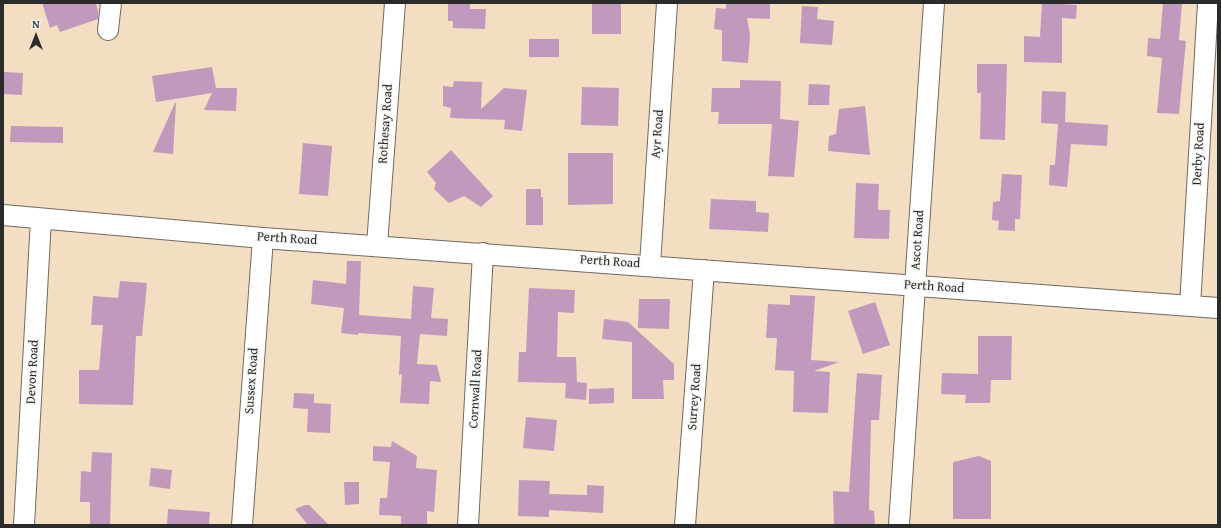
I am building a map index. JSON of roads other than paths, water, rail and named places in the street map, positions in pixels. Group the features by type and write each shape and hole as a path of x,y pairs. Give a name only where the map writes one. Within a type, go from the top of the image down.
{"street":[{"path":"108,30 111,3"},
{"name":"Rothesay Road","path":"377,245 395,3"},
{"name":"Ayr Road","path":"650,265 667,3"},
{"name":"Ascot Road","path":"900,525 934,3"},
{"name":"Derby Road","path":"1190,306 1208,3"},
{"name":"Perth Road","path":"3,215 263,238 650,265 1218,308"},
{"name":"Devon Road","path":"24,525 41,219"},
{"name":"Sussex Road","path":"242,525 263,238"},
{"name":"Cornwall Road","path":"468,525 483,254"},
{"name":"Surrey Road","path":"685,525 704,270"}]}
